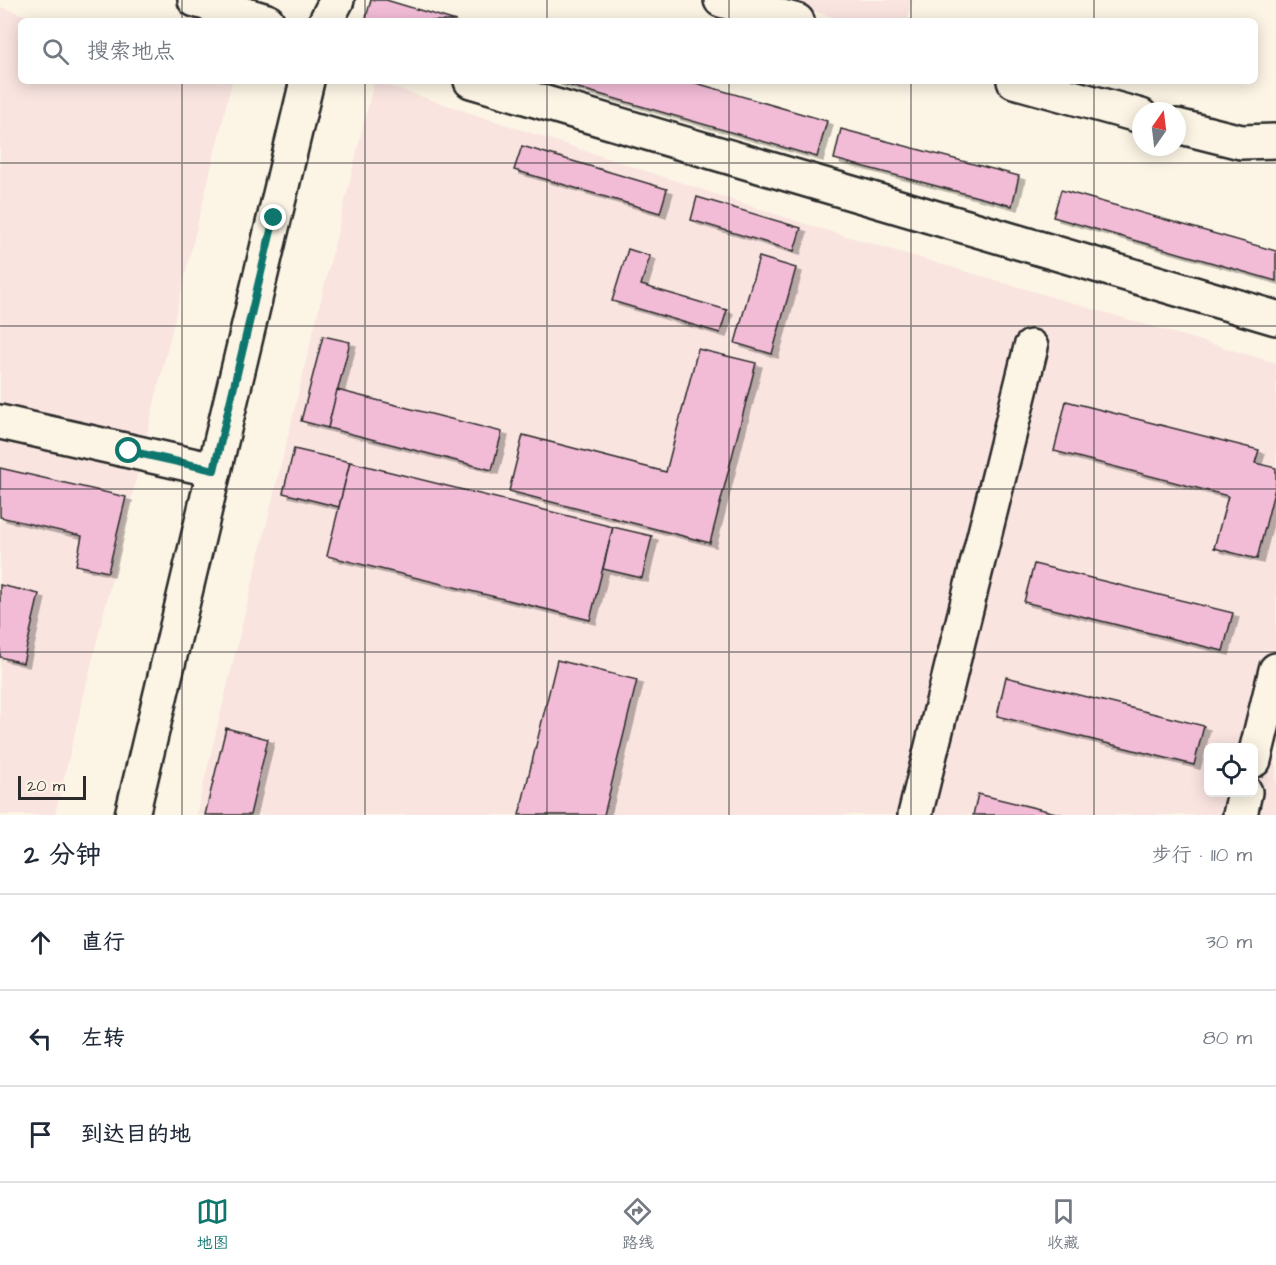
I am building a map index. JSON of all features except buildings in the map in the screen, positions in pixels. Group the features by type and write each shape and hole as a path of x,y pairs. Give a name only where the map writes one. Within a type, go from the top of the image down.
{"street":[{"path":"195,0 257,18"},
{"path":"318,18 319,0"},
{"path":"328,18 337,0"},
{"path":"721,0 786,18"},
{"path":"132,815 306,84"},
{"path":"481,84 1276,318"},
{"path":"1025,84 1132,114"},
{"path":"1186,128 1241,142 1276,141"},
{"path":"915,815 1031,347"},
{"path":"0,422 214,470"},
{"path":"1258,744 1276,670"},
{"path":"1240,815 1244,797"}],"shaded area":[{"path":"773,0 913,0 908,18 838,18"},
{"path":"0,7 34,18 18,18 18,84 231,84 55,815 0,815"},
{"path":"373,84 383,84 812,226 1276,363 1276,815 196,815"}],"route":[{"path":"129,451 214,470 274,218"}]}
